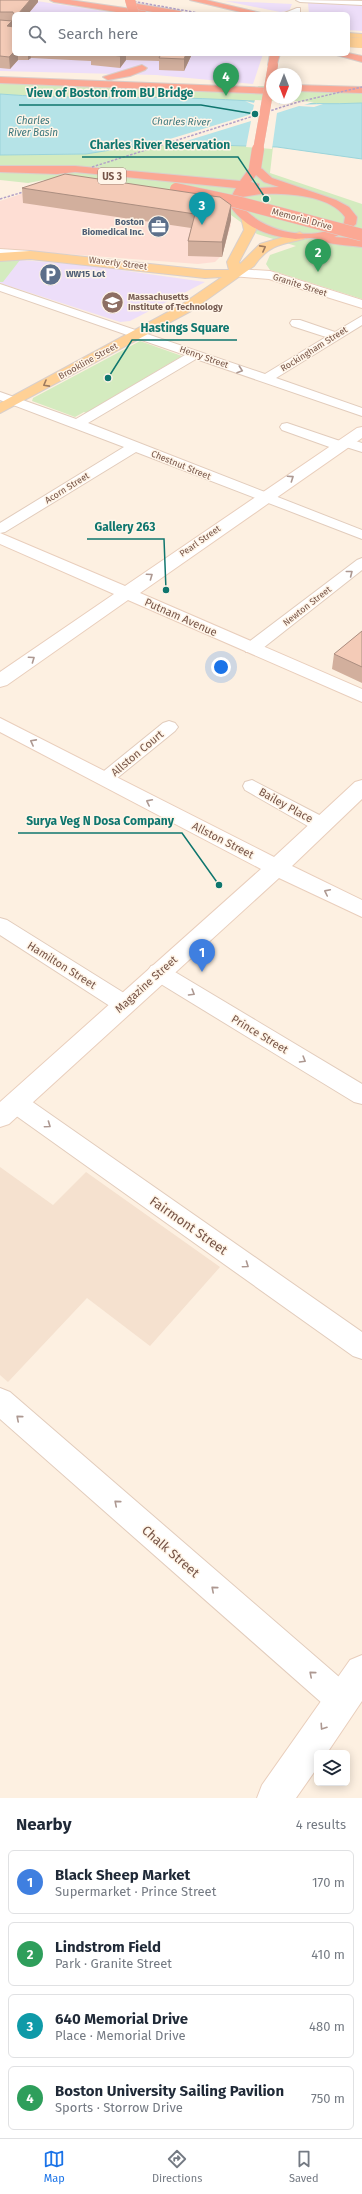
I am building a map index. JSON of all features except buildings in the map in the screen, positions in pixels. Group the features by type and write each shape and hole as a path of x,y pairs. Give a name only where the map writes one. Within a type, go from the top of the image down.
{"highway":[{"path":"54,0 132,12"},
{"path":"95,0 168,12"},
{"path":"132,0 134,12"},
{"path":"194,0 251,12"},
{"path":"206,0 265,12"},
{"path":"350,49 362,52"},
{"path":"243,213 234,203 240,189 255,168 275,56"},
{"path":"348,56 362,59"},
{"path":"127,74 142,68 148,59"},
{"path":"142,68 147,75 158,78"},
{"path":"0,75 98,77 127,74 214,85"},
{"path":"0,75 266,87"},
{"path":"0,80 266,91"},
{"path":"302,88 362,90"},
{"path":"302,92 362,94"},
{"path":"255,168 268,180 315,195 328,201 348,213 351,219 350,224 343,229 331,233 300,236"},
{"path":"41,172 74,169 240,189 296,192 315,195"},
{"name":"Memorial Drive","path":"2,170 41,172 179,187 234,196 362,230"},
{"path":"41,172 126,186"},
{"name":"Memorial Drive","path":"179,187 362,236"},
{"path":"163,191 217,202 243,213 267,230 300,236 362,243"},
{"path":"328,201 362,212"}],"main road":[{"path":"350,36 362,37"},
{"path":"350,42 362,43"},
{"path":"236,273 233,262 250,230 243,213"},
{"name":"Brookline Street","path":"0,409 186,308 250,263 255,254 262,247 300,236"},
{"path":"0,257 30,255"},
{"name":"Waverly Street","path":"30,255 107,262 206,274 236,273"}],"street":[{"path":"296,12 300,0 362,3"},
{"name":"Waverly Street","path":"0,253 30,255"},
{"name":"Granite Street","path":"236,273 268,275 362,304"},
{"name":"Henry Street","path":"0,287 362,412"},
{"name":"Rockingham Street","path":"266,379 362,320"},
{"path":"296,323 336,336"},
{"path":"77,424 196,354"},
{"name":"Chestnut Street","path":"0,396 77,424 362,535"},
{"path":"287,427 343,444 362,448"},
{"name":"Pearl Street","path":"0,681 263,497 362,431"},
{"name":"Acorn Street","path":"0,530 134,446"},
{"name":"Putnam Avenue","path":"0,538 362,696"},
{"name":"Newton Street","path":"252,648 362,564"},
{"name":"Allston Street","path":"0,724 276,868 362,909"},
{"name":"Allston Court","path":"105,779 168,727"},
{"name":"Bailey Place","path":"252,786 320,824"},
{"name":"Magazine Street","path":"8,1110 158,972 276,868 320,824 362,787"},
{"name":"Hamilton Street","path":"0,925 124,1004"},
{"name":"Prince Street","path":"158,972 362,1095"},
{"name":"Fairmont Street","path":"8,1110 362,1347"},
{"name":"Chalk Street","path":"0,1401 342,1700"},
{"path":"275,1798 362,1672"}],"shaded area":[{"path":"0,0 30,0 110,12 12,12"},
{"path":"225,1 292,4 289,11 280,12"},
{"path":"308,3 362,5 362,31 350,30 350,12 309,12"},
{"path":"0,31 12,51 12,56 262,56 253,84 156,75 0,71"},
{"path":"45,186 229,217 231,225 222,255 215,262 198,264 0,249 0,201"},
{"name":"Massachusetts Institute of Technology","path":"20,260 85,265 205,282 130,321 120,322 0,283 0,261"},
{"path":"0,1167 53,1205 86,1172 220,1267 150,1346 87,1298 8,1382 0,1375"}],"green space":[{"path":"0,82 257,92 258,86 266,86 266,102 157,97 67,97 0,94"},
{"path":"302,87 362,89 362,103 302,103"},
{"path":"147,143 273,147 270,173 362,204 362,299 270,270 266,264 270,255 296,246 257,234 231,215 209,205 76,183 44,180 28,183 0,180 0,155 86,154"},
{"path":"20,260 3,282 0,282 0,261"},
{"path":"140,341 182,356 86,413 84,412 75,417 32,401 33,398"}],"water":[{"name":"Charles River Basin","path":"0,94 157,97 266,102 266,104 362,103 362,159 277,147 154,143 86,154 0,155"}],"pier":[{"path":"255,100 266,100 266,104 302,104 302,101 314,102 304,105 323,104 314,107 299,106 277,113 272,149 246,147 251,121 170,146 150,145 252,114 254,105 245,101 254,103"}],"tram line":[{"path":"0,23 12,24"},
{"path":"350,38 362,39"}],"railway":[{"path":"126,0 193,12"},
{"path":"350,40 362,43"},
{"path":"92,167 298,102 362,87"},
{"path":"0,199 33,189"}],"place":[{"name":"Boston University Sailing Pavilion","path":"226,96"},
{"name":"View of Boston from BU Bridge","path":"255,114"},
{"name":"Charles River Reservation","path":"266,199"},
{"name":"640 Memorial Drive","path":"202,225"},
{"name":"Boston Biomedical Inc.","path":"159,227"},
{"name":"Lindstrom Field","path":"318,272"},
{"name":"WW15 Lot","path":"50,274"},
{"name":"Massachusetts Institute of Technology","path":"113,302"},
{"name":"Hastings Square","path":"108,378"},
{"name":"Gallery 263","path":"166,590"},
{"name":"Surya Veg N Dosa Company","path":"219,885"},
{"name":"Black Sheep Market","path":"202,972"}],"water label":[{"name":"Charles River","path":"181,121"}]}
